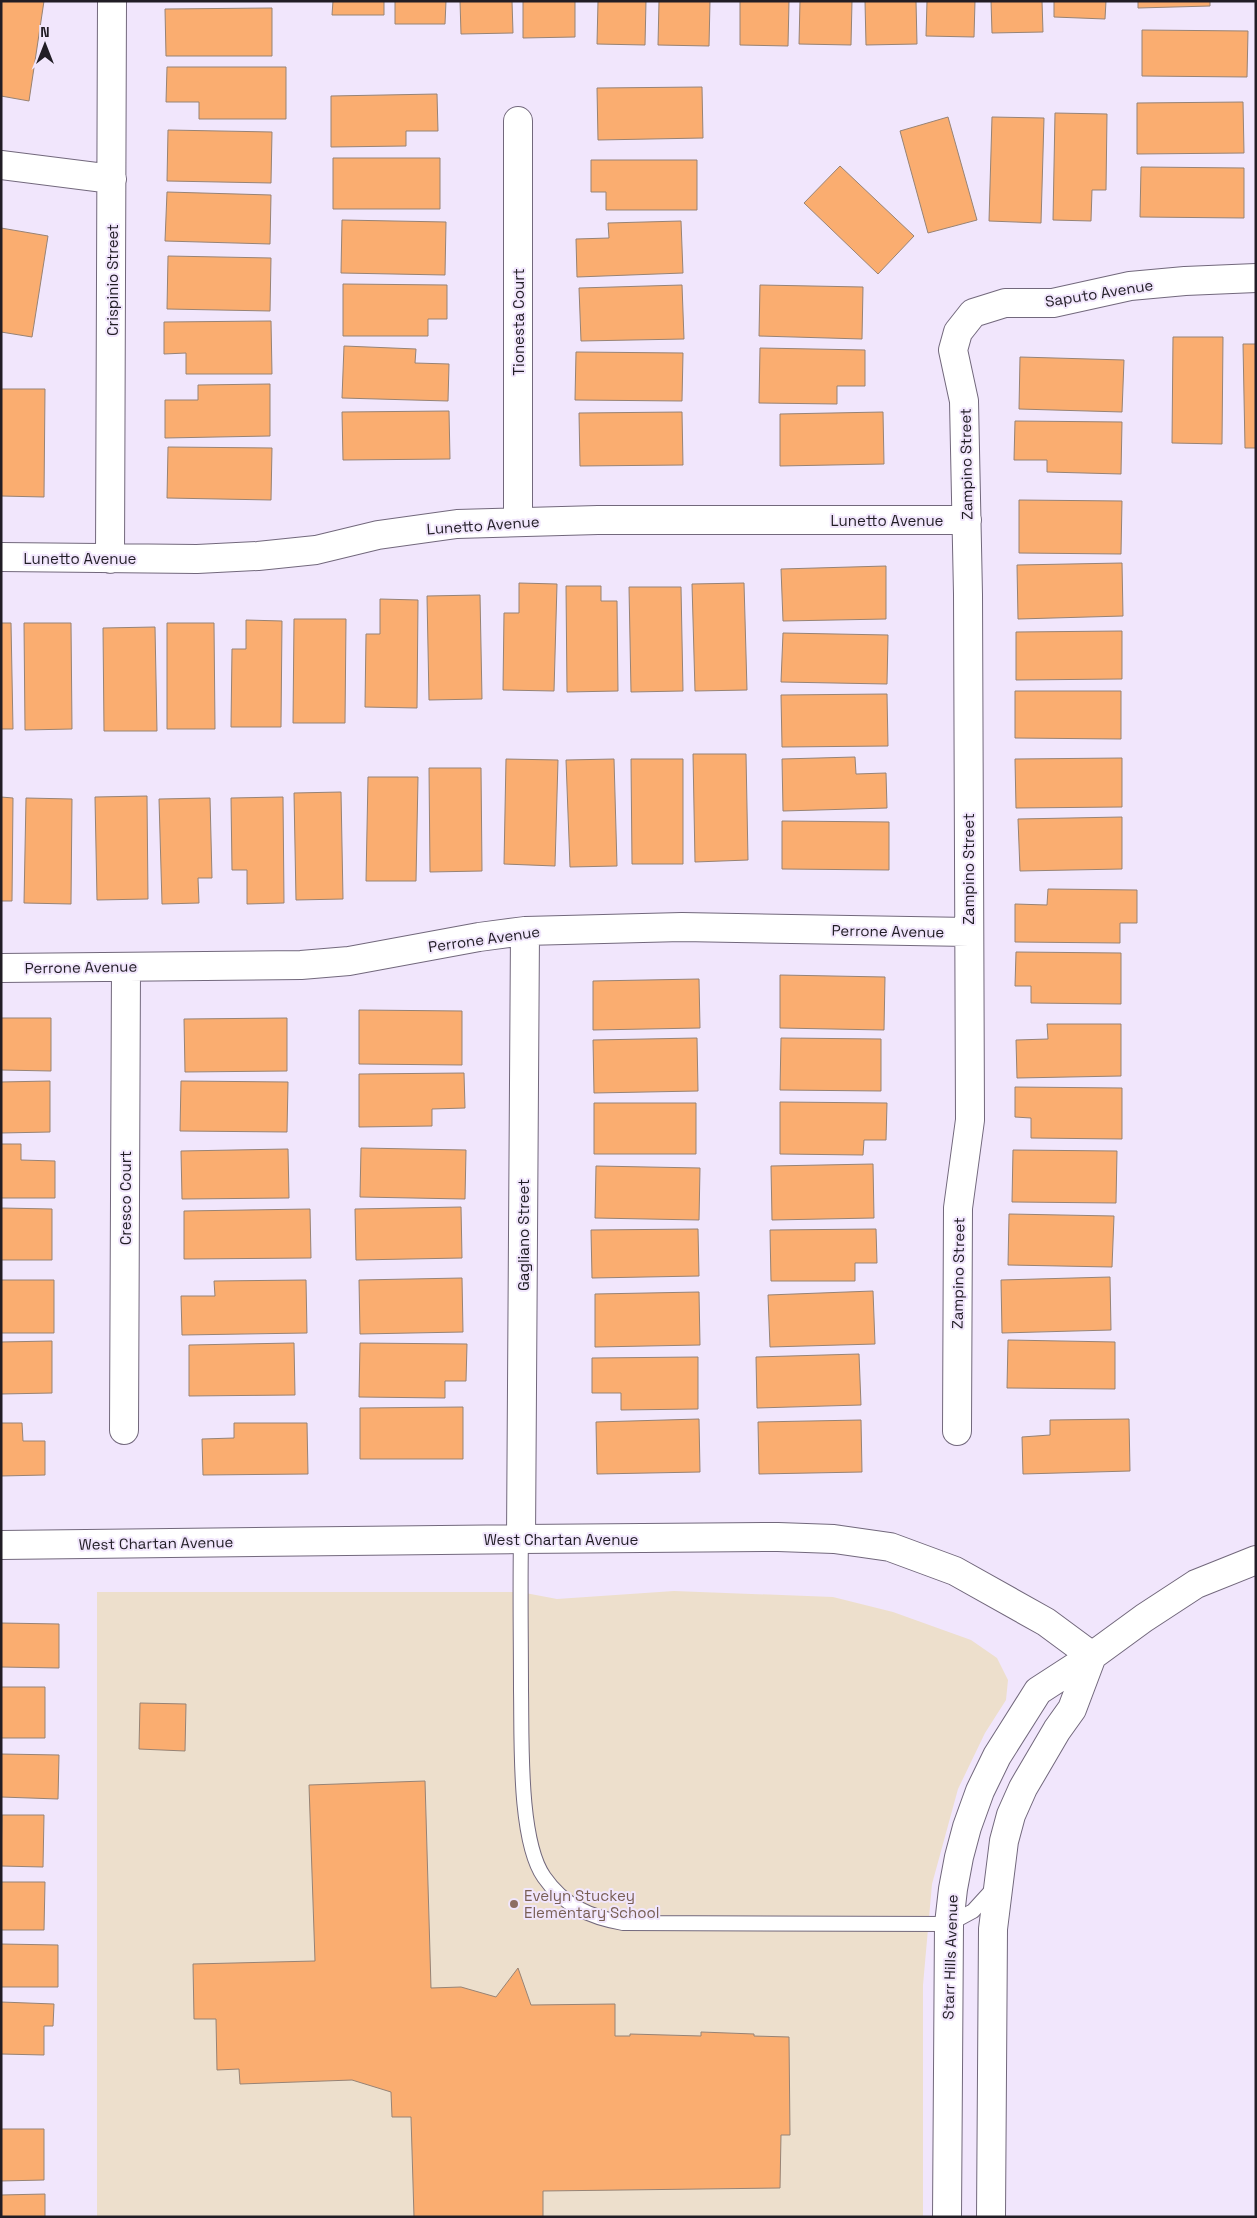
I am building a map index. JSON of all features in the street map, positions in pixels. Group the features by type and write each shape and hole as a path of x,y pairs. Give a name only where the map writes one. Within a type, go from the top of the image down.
{"street":[{"name":"Crispinio Street","path":"110,558 112,1"},
{"name":"Tionesta Court","path":"518,121 518,522"},
{"path":"1,165 112,179"},
{"name":"Saputo Avenue","path":"973,313 1005,303 1053,303 1130,286 1256,278"},
{"name":"Zampino Street","path":"957,1431 958,1208 970,1120 967,520 964,401 953,350 958,332 973,313"},
{"name":"Lunetto Avenue","path":"1,557 197,559 258,556 316,550 378,535 457,524 518,522 967,520"},
{"name":"Perrone Avenue","path":"1,968 301,965 349,962 479,937 525,931 682,927 969,932"},
{"name":"Gagliano Street","path":"520,1539 525,931"},
{"name":"Cresco Court","path":"124,1430 126,967"},
{"name":"West Chartan Avenue","path":"1,1545 778,1537 834,1539 890,1547 956,1570 1046,1622 1092,1656"},
{"name":"Starr Hills Avenue","path":"948,2217 949,1924 953,1889 967,1827 980,1791 997,1756 1038,1691 1196,1584 1256,1560"},
{"path":"991,2217 991,1970 997,1886 1004,1841 1011,1815 1023,1788 1041,1756 1072,1709 1092,1656"}],"lane":[{"path":"520,1539 522,1738 528,1832 535,1859 543,1876 554,1890 581,1912 600,1919 623,1923 949,1924 973,1911 997,1886"}],"shaded area":[{"name":"Evelyn Stuckey Elementary School","path":"674,1591 833,1597 893,1612 971,1640 997,1658 1008,1680 1006,1700 985,1733 958,1789 932,1884 923,1985 923,2217 97,2217 97,1592 520,1592 557,1599"}],"building":[{"path":"1,1 44,1 29,101 1,96"},
{"path":"333,1 384,1 384,15 332,15"},
{"path":"395,1 446,1 445,24 395,24"},
{"path":"460,1 512,1 513,33 461,34"},
{"path":"523,1 575,1 575,37 523,38"},
{"path":"598,1 646,1 645,45 597,44"},
{"path":"659,1 710,1 709,46 658,45"},
{"path":"740,1 789,1 788,46 740,45"},
{"path":"800,1 852,1 851,45 799,44"},
{"path":"865,1 916,1 917,44 866,45"},
{"path":"927,1 975,1 974,37 926,36"},
{"path":"991,1 1042,1 1043,32 992,33"},
{"path":"1054,1 1106,1 1105,19 1054,17"},
{"path":"1138,1 1210,1 1210,6 1138,8"},
{"path":"272,8 272,56 166,56 165,9"},
{"path":"1142,30 1248,31 1247,77 1142,76"},
{"path":"167,67 286,67 286,119 199,119 199,102 166,102"},
{"path":"702,87 703,138 598,140 597,88"},
{"path":"437,94 438,131 406,131 406,146 331,147 331,96"},
{"path":"1243,102 1244,153 1137,154 1137,103"},
{"path":"1055,113 1107,114 1106,190 1092,190 1091,221 1053,220"},
{"path":"948,117 977,220 928,233 900,131"},
{"path":"992,117 1044,118 1041,223 989,221"},
{"path":"168,130 272,132 271,183 167,181"},
{"path":"333,158 440,158 440,209 333,209"},
{"path":"591,160 697,160 697,210 606,210 606,192 591,192"},
{"path":"840,166 914,236 878,274 804,203"},
{"path":"1141,167 1244,168 1244,218 1140,217"},
{"path":"167,192 271,195 270,244 165,241"},
{"path":"342,220 446,222 445,275 341,273"},
{"path":"681,221 683,273 577,277 576,239 609,238 608,223"},
{"path":"1,228 48,236 32,337 1,332"},
{"path":"168,256 271,258 270,311 167,309"},
{"path":"343,284 447,285 447,319 428,319 428,336 343,336"},
{"path":"682,285 684,339 581,341 579,288"},
{"path":"760,285 863,287 862,339 759,336"},
{"path":"271,321 272,374 186,374 186,353 164,354 164,322"},
{"path":"1173,337 1223,337 1222,444 1172,443"},
{"path":"1243,344 1256,344 1256,448 1245,448"},
{"path":"344,346 416,349 415,363 449,364 448,401 342,398"},
{"path":"760,348 865,350 865,386 837,386 837,404 759,403"},
{"path":"576,352 683,353 682,401 575,400"},
{"path":"1020,357 1124,360 1122,412 1019,409"},
{"path":"270,384 270,436 165,438 165,400 198,400 198,385"},
{"path":"1,389 45,389 44,497 1,496"},
{"path":"449,411 450,459 343,460 342,412"},
{"path":"682,412 683,465 580,466 579,413"},
{"path":"883,412 884,464 780,466 780,414"},
{"path":"1015,421 1122,422 1121,474 1047,472 1047,460 1014,460"},
{"path":"168,447 272,448 271,500 167,498"},
{"path":"1019,500 1122,501 1121,554 1019,553"},
{"path":"1122,563 1123,616 1018,619 1017,565"},
{"path":"886,566 886,619 783,621 781,569"},
{"path":"519,583 557,584 554,691 503,690 504,613 519,613"},
{"path":"744,583 747,690 695,691 692,584"},
{"path":"566,586 601,586 601,601 617,601 618,691 567,692"},
{"path":"629,587 681,587 683,691 631,692"},
{"path":"480,595 482,699 429,700 427,596"},
{"path":"380,599 418,600 417,708 365,707 366,634 380,634"},
{"path":"294,619 346,619 345,723 293,723"},
{"path":"246,620 282,621 281,727 231,727 232,649 246,649"},
{"path":"1,623 11,623 13,729 1,729"},
{"path":"24,623 71,623 72,729 25,730"},
{"path":"167,623 214,623 215,729 167,729"},
{"path":"155,627 157,731 104,731 103,628"},
{"path":"1122,631 1122,679 1016,680 1016,632"},
{"path":"783,633 888,635 887,684 781,682"},
{"path":"1015,691 1121,691 1121,739 1015,738"},
{"path":"887,694 888,746 782,747 781,695"},
{"path":"693,754 746,754 748,860 695,862"},
{"path":"855,757 856,774 886,773 887,808 783,811 782,759"},
{"path":"1122,758 1122,807 1016,808 1015,759"},
{"path":"506,759 558,760 555,866 504,864"},
{"path":"614,759 617,866 570,867 566,760"},
{"path":"631,759 683,759 683,864 632,864"},
{"path":"429,768 481,768 482,871 430,872"},
{"path":"368,777 418,777 416,881 366,881"},
{"path":"341,792 343,899 296,900 294,793"},
{"path":"147,796 148,899 97,900 95,797"},
{"path":"1,797 13,798 12,901 1,901"},
{"path":"283,797 284,903 247,904 247,870 232,870 231,798"},
{"path":"26,798 72,799 71,904 24,903"},
{"path":"210,798 212,878 198,878 199,903 162,904 159,799"},
{"path":"1122,817 1122,869 1020,871 1018,819"},
{"path":"782,821 889,822 889,870 782,869"},
{"path":"1048,889 1137,890 1137,923 1120,923 1120,943 1015,942 1015,904 1047,905"},
{"path":"1016,952 1121,953 1121,1004 1031,1003 1031,986 1015,986"},
{"path":"780,975 885,977 884,1030 780,1028"},
{"path":"699,979 700,1028 593,1030 593,981"},
{"path":"359,1010 462,1011 462,1065 359,1064"},
{"path":"1,1018 51,1018 51,1071 1,1070"},
{"path":"287,1018 287,1071 185,1072 184,1019"},
{"path":"1047,1024 1121,1024 1121,1076 1017,1078 1016,1040 1048,1039"},
{"path":"697,1038 698,1091 594,1093 593,1040"},
{"path":"781,1038 881,1039 881,1091 780,1090"},
{"path":"464,1073 465,1108 432,1109 432,1126 359,1127 359,1074"},
{"path":"50,1081 50,1132 1,1133 1,1082"},
{"path":"181,1081 288,1082 287,1132 180,1131"},
{"path":"1015,1087 1122,1088 1122,1139 1031,1138 1031,1118 1015,1117"},
{"path":"780,1102 887,1103 886,1140 864,1140 863,1155 780,1154"},
{"path":"594,1103 696,1103 696,1154 594,1154"},
{"path":"1,1144 21,1144 21,1160 55,1161 55,1198 1,1198"},
{"path":"361,1148 466,1150 465,1199 360,1197"},
{"path":"288,1149 289,1198 182,1199 181,1151"},
{"path":"1013,1150 1117,1151 1116,1203 1012,1202"},
{"path":"873,1164 874,1218 772,1220 771,1166"},
{"path":"596,1166 700,1168 699,1220 595,1218"},
{"path":"461,1207 462,1258 356,1260 355,1209"},
{"path":"1,1208 52,1209 52,1260 1,1260"},
{"path":"310,1209 311,1258 184,1259 184,1211"},
{"path":"1009,1214 1114,1216 1112,1267 1008,1265"},
{"path":"698,1229 699,1276 592,1278 591,1230"},
{"path":"876,1229 877,1263 855,1263 855,1281 771,1281 770,1230"},
{"path":"1110,1277 1111,1330 1002,1333 1001,1280"},
{"path":"462,1278 463,1332 360,1334 359,1280"},
{"path":"1,1280 54,1280 54,1333 1,1333"},
{"path":"306,1280 307,1333 182,1335 181,1296 215,1296 214,1281"},
{"path":"873,1291 875,1344 770,1347 768,1295"},
{"path":"699,1292 700,1345 595,1347 595,1294"},
{"path":"1008,1340 1115,1342 1115,1389 1007,1388"},
{"path":"52,1341 52,1393 1,1394 1,1342"},
{"path":"294,1343 295,1395 189,1396 189,1345"},
{"path":"360,1343 467,1344 466,1381 445,1381 445,1398 359,1397"},
{"path":"859,1354 861,1405 757,1408 756,1357"},
{"path":"698,1357 698,1409 621,1410 621,1393 592,1393 592,1358"},
{"path":"463,1407 463,1459 360,1459 360,1408"},
{"path":"699,1419 700,1472 597,1474 596,1422"},
{"path":"1129,1419 1130,1471 1023,1474 1022,1437 1050,1435 1050,1420"},
{"path":"861,1420 862,1472 759,1474 758,1422"},
{"path":"1,1423 22,1423 23,1441 45,1441 45,1475 1,1476"},
{"path":"234,1423 307,1423 308,1474 203,1475 202,1439 234,1438"},
{"path":"1,1623 59,1624 59,1668 1,1667"},
{"path":"1,1687 45,1687 45,1738 1,1738"},
{"path":"140,1703 186,1704 185,1751 139,1749"},
{"path":"1,1754 59,1755 58,1799 1,1797"},
{"path":"425,1781 431,1988 461,1987 496,1997 518,1968 531,2005 615,2004 615,2036 630,2036 630,2034 701,2036 701,2032 789,2037 790,2135 781,2135 780,2188 543,2191 543,2217 414,2217 411,2117 392,2117 391,2092 352,2080 240,2084 239,2069 217,2070 216,2019 194,2019 193,1964 315,1961 309,1785"},
{"path":"2,1815 44,1815 43,1867 1,1866"},
{"path":"1,1882 45,1882 44,1930 1,1930"},
{"path":"1,1944 58,1945 58,1987 1,1987"},
{"path":"1,2002 54,2004 53,2026 44,2026 44,2055 1,2054"},
{"path":"1,2129 44,2129 44,2180 1,2181"},
{"path":"45,2194 45,2217 1,2217 1,2195"}],"place":[{"name":"Evelyn Stuckey Elementary School","path":"514,1904"}]}
